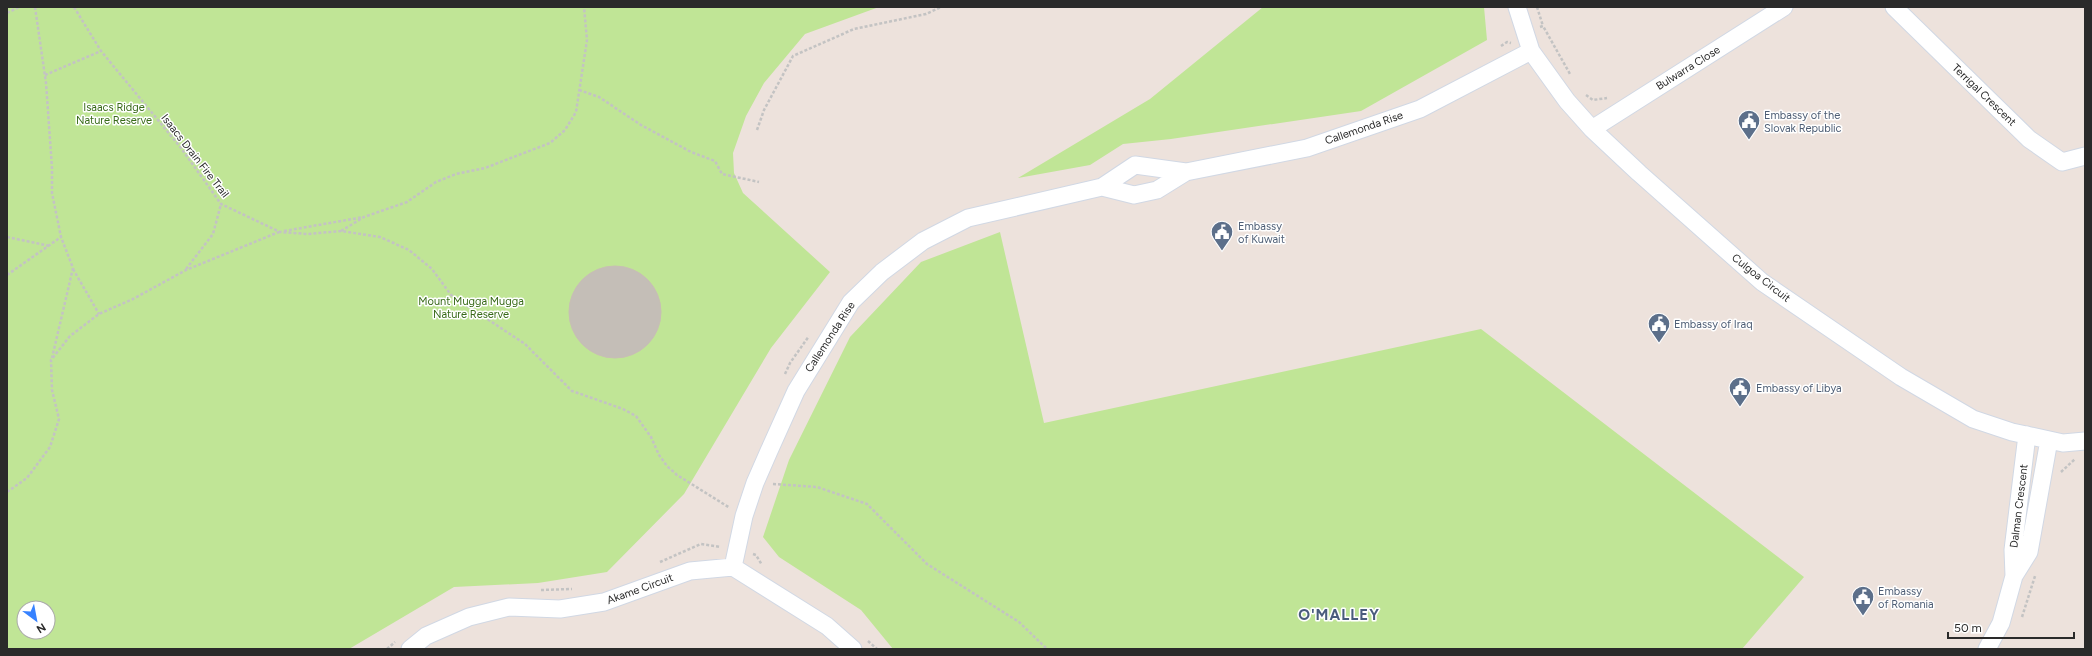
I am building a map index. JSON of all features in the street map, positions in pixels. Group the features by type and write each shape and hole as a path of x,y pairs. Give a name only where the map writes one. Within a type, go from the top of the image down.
{"street":[{"name":"Culgoa Circuit","path":"1517,7 1531,51 1567,101 1592,129 1639,173 1762,282 1901,377 1973,419 2012,432 2063,443 2085,441"},
{"name":"Bulwarra Close","path":"1592,129 1784,7"},
{"name":"Terrigal Crescent","path":"1894,7 2029,139 2062,162 2085,156"},
{"name":"Callemonda Rise","path":"733,567 744,516 756,482 796,391 816,356 851,302 882,272 923,241 968,218 1102,187 1135,165 1186,172 1307,148 1420,109 1531,51"},
{"name":"Callemonda Rise","path":"1102,187 1134,195 1157,190 1186,172"},
{"name":"Dalman Crescent","path":"2014,576 2013,550 2027,435"},
{"name":"Dalman Crescent","path":"1987,649 2001,623 2014,576 2029,552 2049,440"},
{"name":"Akame Circuit","path":"403,645 469,617 509,607 560,609 604,602 690,571 733,567"},
{"path":"733,567 827,626 853,649"}],"path":[{"path":"7,13 19,7"},
{"path":"35,7 45,75 52,168 52,194 61,237 73,268 99,314"},
{"name":"Isaacs Drain Fire Trail","path":"74,7 101,51 181,148 220,204 280,232"},
{"path":"51,360 70,336 99,314 133,299 186,270 280,232 364,217 407,202 436,182 456,174 485,168 550,144 565,130 576,112 587,40 584,7"},
{"path":"757,130 764,110 793,56 854,29 926,14 941,7"},
{"path":"1537,7 1543,26 1572,78"},
{"path":"1496,50 1506,42 1511,43 1543,26"},
{"path":"45,75 101,51"},
{"path":"579,90 599,97 641,125 691,152 715,161 722,174 759,182"},
{"path":"1584,94 1593,100 1611,98"},
{"path":"186,270 213,234 220,204"},
{"path":"341,231 364,217"},
{"path":"280,232 308,234 341,231 380,237 409,250 432,269 451,296 525,344 572,391 604,404 623,409 636,416 647,431 659,455 677,476 732,509 734,502"},
{"path":"7,237 50,246"},
{"path":"7,274 50,246 61,237"},
{"path":"7,492 27,478 50,447 59,419 52,390 51,360 73,268"},
{"path":"784,378 790,363 810,333"},
{"path":"756,482 817,487 867,504 927,564 1019,622 1047,649"},
{"path":"658,563 701,544 721,547 724,539"},
{"path":"536,590 575,588"},
{"path":"387,649 403,645"}],"green space":[{"name":"Mount Mugga Mugga Nature Reserve","path":"7,7 879,7 805,34 764,83 746,116 733,153 734,173 743,193 830,272 771,348 684,494 607,572 538,583 454,587 349,649 7,649"},
{"path":"1263,7 1484,7 1487,40 1361,111 1171,139 1123,144 1090,165 1018,178 1150,99"},
{"path":"1000,232 1044,423 1481,329 1804,577 1742,649 893,649 861,610 779,557 763,537 789,460 850,337 921,262"}],"building":[{"path":"615,266 633,269 648,279 658,294 661,312 658,330 648,345 633,355 615,358 597,355 582,345 572,330 569,312 572,294 582,279 597,269"}],"place":[{"name":"Embassy of the Slovak Republic","path":"1749,140"},
{"name":"Embassy of Kuwait","path":"1222,252"},
{"name":"Embassy of Iraq","path":"1659,344"},
{"name":"Embassy of Libya","path":"1740,408"},
{"name":"Embassy of Romania","path":"1863,616"}],"district":[{"name":"O'MALLEY","path":"1339,615"}],"park label":[{"name":"Isaacs Ridge Nature Reserve","path":"114,113"}]}
